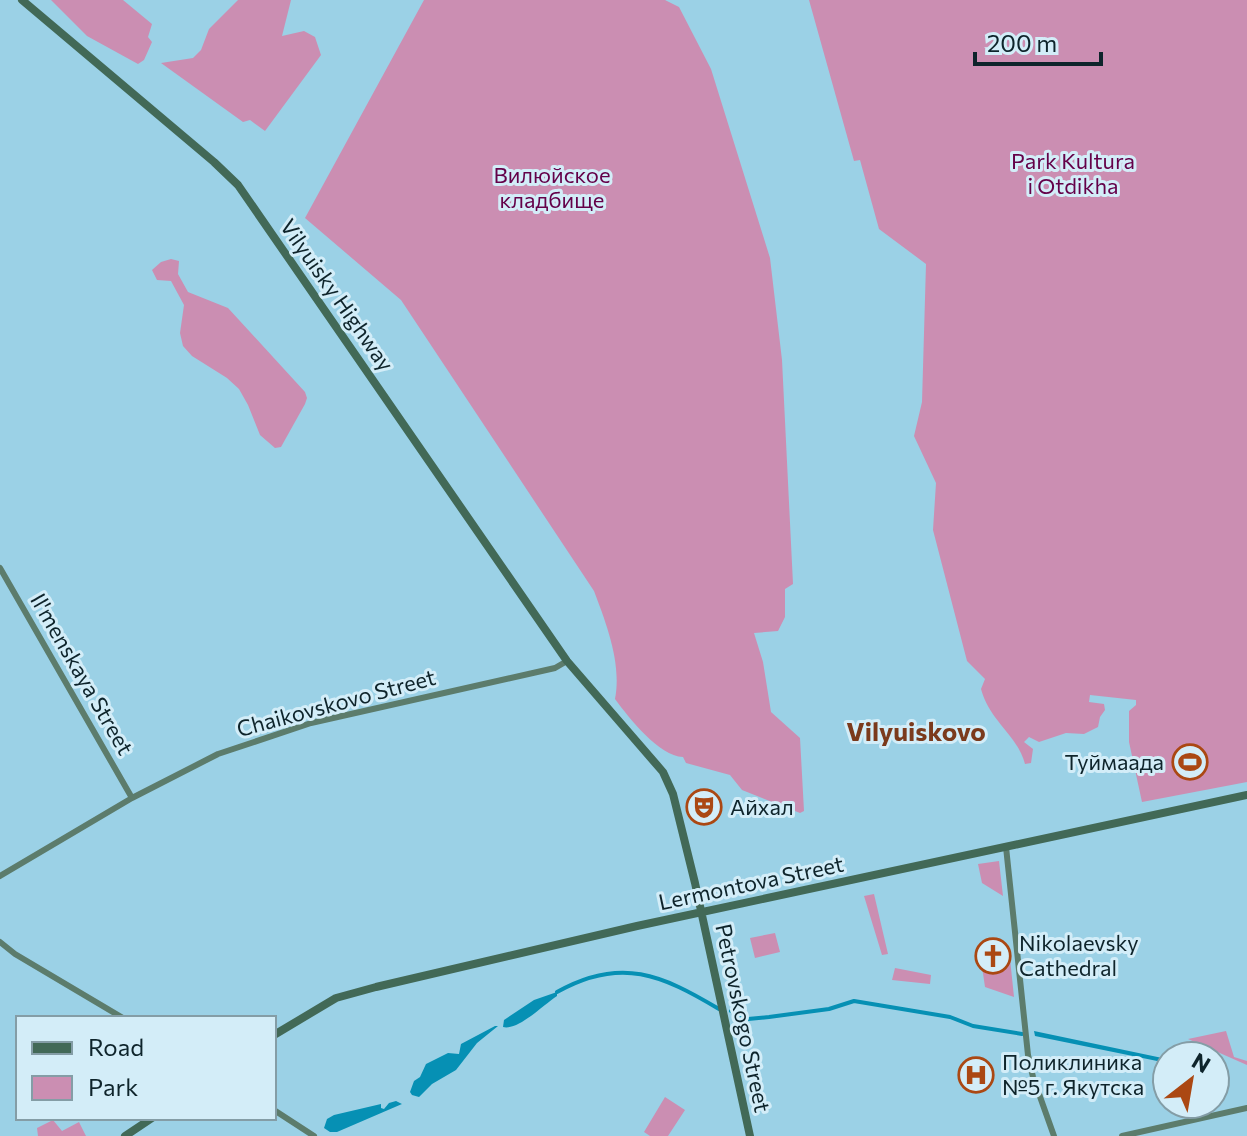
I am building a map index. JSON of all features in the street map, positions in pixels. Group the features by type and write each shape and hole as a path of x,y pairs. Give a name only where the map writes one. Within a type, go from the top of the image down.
{"main road":[{"name":"Vilyuisky Highway","path":"22,0 214,162 243,191 567,661"},
{"name":"Il'menskaya Street","path":"0,568 132,798"},
{"name":"Chaikovskovo Street","path":"0,876 132,798 218,754 259,738 333,718 555,668 567,661"},
{"name":"Petrovskogo Street","path":"567,661 663,772 675,802 750,1136"},
{"name":"Lermontova Street","path":"276,1034 317,1008 352,993 702,913 1247,795"},
{"path":"1006,847 1028,1055 1054,1136"},
{"path":"0,942 120,1016"},
{"path":"1122,1136 1247,1108"},
{"path":"276,1111 314,1136"},
{"path":"125,1136 149,1120"}],"green space":[{"path":"51,0 123,0 152,24 148,37 152,42 144,60 138,64 87,36"},
{"path":"238,0 291,0 282,36 304,31 315,37 321,55 265,131 250,120 243,122 161,63 193,58 201,50 209,29"},
{"name":"Вилюйское кладбище","path":"424,0 665,0 679,7 711,69 770,258 782,360 793,584 785,589 785,617 778,631 754,633 763,662 771,712 800,738 804,811 800,813 742,790 730,775 686,763 683,757 664,750 645,735 628,716 615,699 615,657 594,591 401,300 305,218"},
{"name":"Park Kultura i Otdikha","path":"809,0 1247,0 1247,782 1142,802 1129,742 1129,711 1136,705 1136,700 1090,695 1089,702 1104,704 1105,710 1098,727 1084,734 1066,733 1039,742 1029,737 1024,742 1033,749 1031,763 1025,764 1016,744 985,700 981,689 985,679 967,661 933,530 936,483 914,436 922,402 926,264 879,229 860,160 854,161"},
{"path":"171,259 179,261 178,274 188,292 228,308 305,392 305,404 281,447 275,448 260,435 239,389 192,356 183,346 180,333 184,305 171,281 157,280 152,270 161,262"},
{"path":"999,861 1003,896 982,883 978,864"},
{"path":"874,894 888,954 882,955 864,896"},
{"path":"775,933 780,952 755,958 750,938"},
{"path":"1003,947 1009,949 1014,997 985,987 981,960 993,969 1001,966 1006,956"},
{"path":"895,968 931,975 930,984 892,980"},
{"path":"1226,1031 1229,1040 1190,1040 1188,1039"},
{"path":"1231,1047 1234,1057 1247,1061 1247,1065 1231,1058"},
{"path":"665,1097 685,1110 668,1136 650,1136 644,1132"},
{"path":"53,1120 62,1131 79,1122 86,1136 38,1136 37,1128"}],"water":[{"path":"557,992 557,996 523,1021 503,1027 504,1020 534,1000"},
{"path":"498,1026 477,1043 456,1070 432,1084 419,1097 412,1095 410,1092 414,1081 420,1077 426,1064 448,1053 459,1054 461,1044"},
{"path":"1034,1031 1151,1056 1151,1060 1035,1036"},
{"path":"396,1101 402,1104 337,1132 324,1128 327,1119 334,1115 381,1104 384,1109"}],"waterway":[{"path":"557,992 601,975 641,974 679,987 719,1009"},
{"path":"731,1011 748,1019 829,1009 854,1001 950,1017 973,1026 1022,1034"}],"place":[{"name":"Туймаада","path":"1190,762"},
{"name":"Айхал","path":"704,807"},
{"name":"Nikolaevsky Cathedral","path":"993,956"},
{"name":"Поликлиника №5 г. Якутска","path":"976,1075"}],"district":[{"name":"Vilyuiskovo","path":"916,732"}]}
